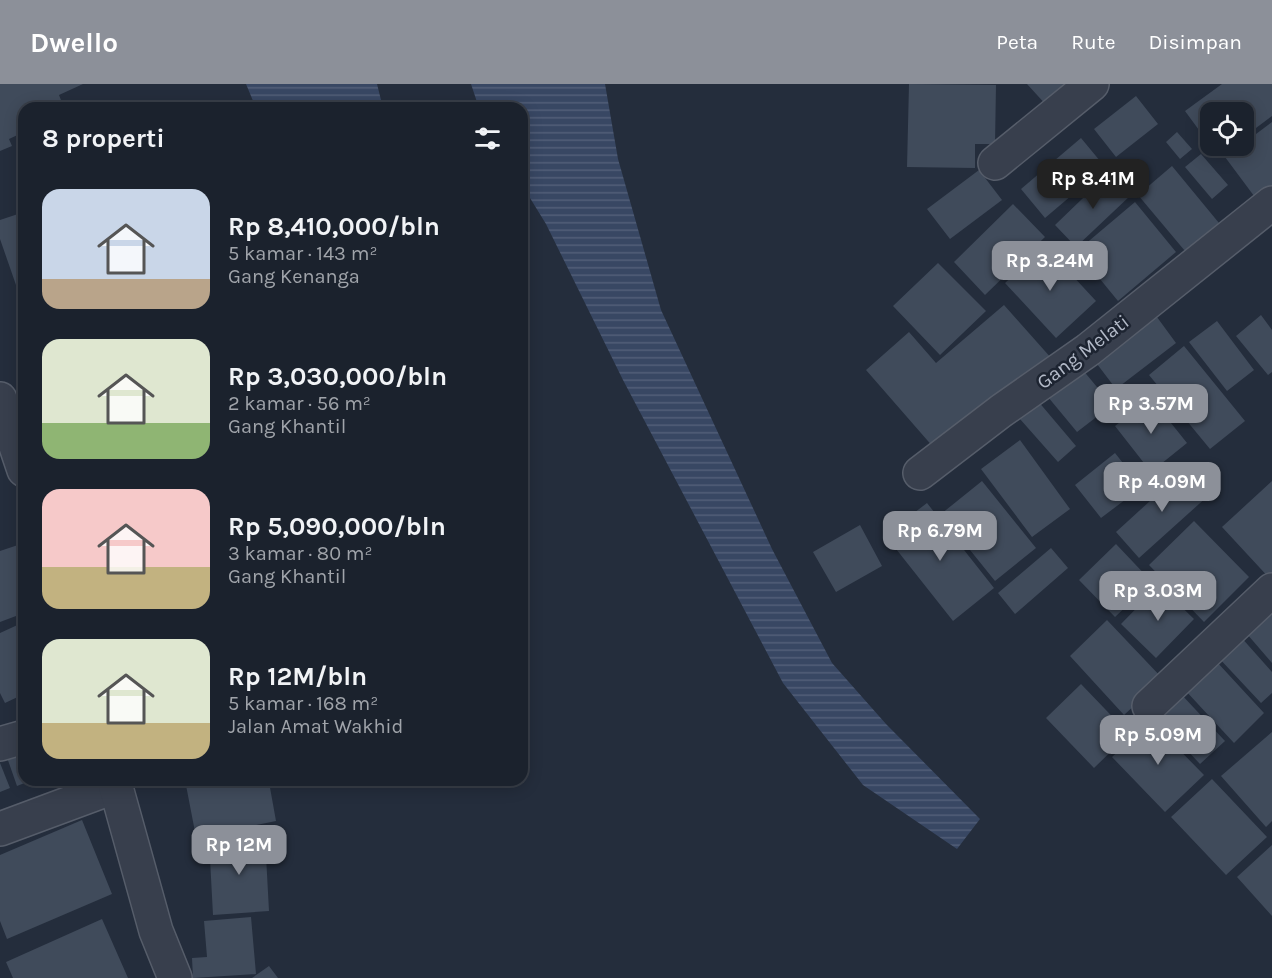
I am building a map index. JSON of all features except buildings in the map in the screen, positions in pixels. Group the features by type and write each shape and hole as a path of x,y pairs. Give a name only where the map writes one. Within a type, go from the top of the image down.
{"street":[{"path":"995,164 1092,84"},
{"name":"Gang Melati","path":"920,473 1001,411 1088,351 1272,203"},
{"path":"0,399 18,452"},
{"path":"1149,706 1272,590"},
{"path":"0,744 18,739"},
{"path":"0,829 108,786"},
{"path":"116,786 156,931 175,978"}],"water":[{"path":"246,84 377,84 382,102 254,102"},
{"path":"471,84 605,84 618,159 661,310 772,549 832,663 886,724 980,819 957,849 863,785 783,683 623,380 546,224 528,195 528,102 477,102"}]}
